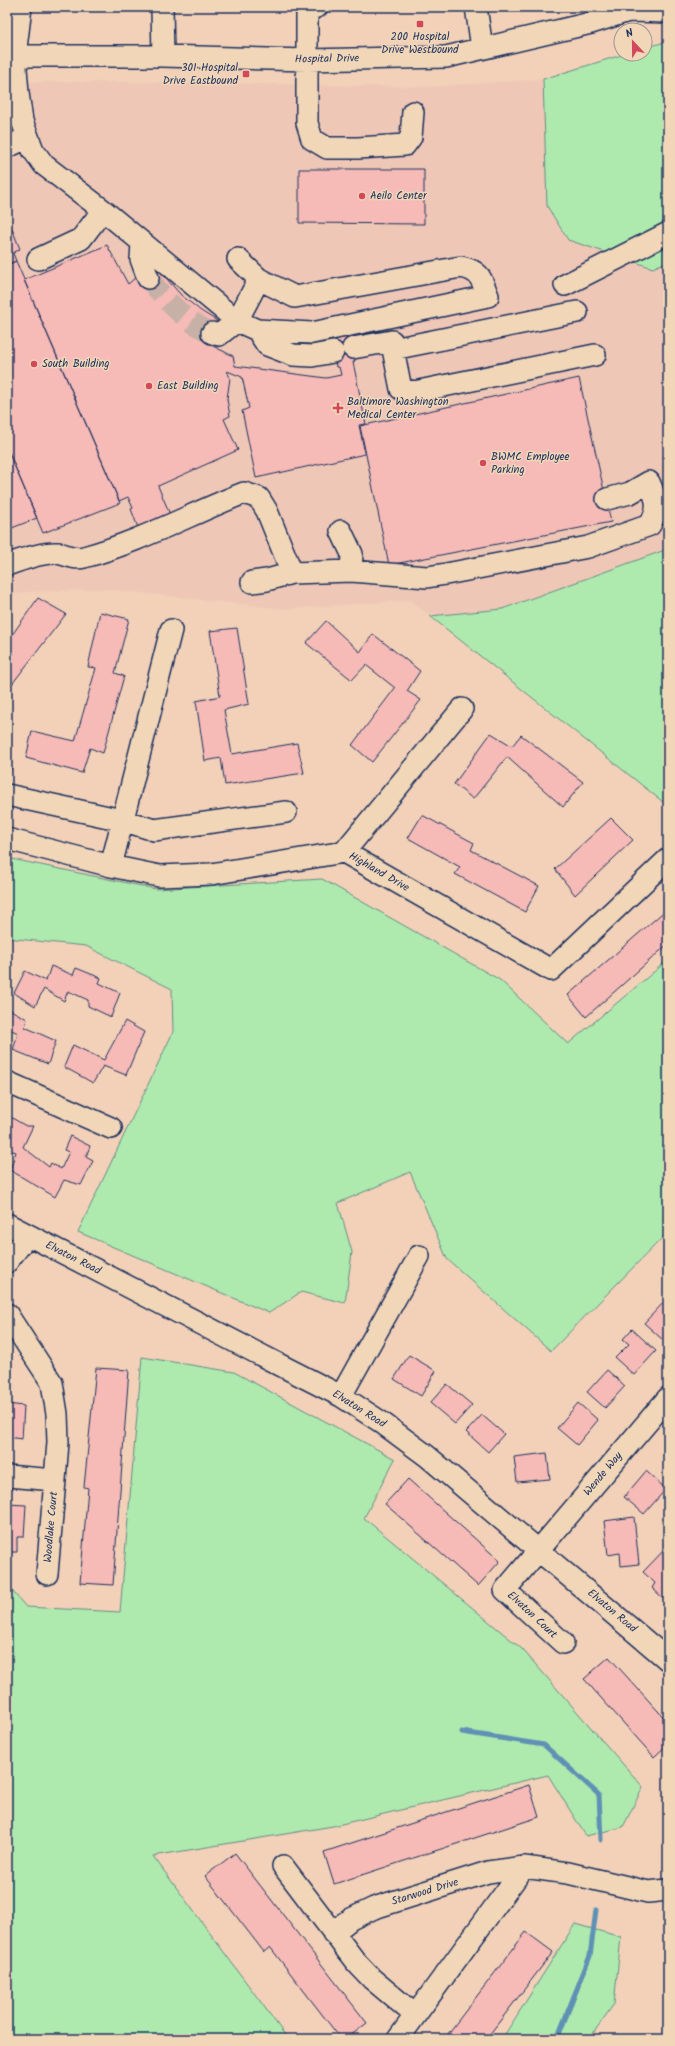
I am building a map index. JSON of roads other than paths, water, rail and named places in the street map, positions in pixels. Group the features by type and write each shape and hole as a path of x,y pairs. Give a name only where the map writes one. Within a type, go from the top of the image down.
{"street":[{"path":"21,7 11,56 22,121 27,138 44,165 103,210 237,321 257,330 312,333 488,296 479,274 472,269 461,266 295,297 259,279 238,259"},
{"path":"162,7 163,56"},
{"path":"317,7 307,8 308,123 312,139 327,148 358,148 406,144 411,137 413,112"},
{"path":"476,7 482,48"},
{"name":"Hospital Drive","path":"11,56 163,56 307,60 446,57 591,23 635,8 668,12"},
{"path":"7,147 27,138"},
{"path":"38,259 81,239 103,210"},
{"path":"565,285 668,233"},
{"path":"142,243 141,259 148,278"},
{"path":"212,333 219,335 237,321 259,279"},
{"path":"257,330 267,345 293,355 312,356 343,350 392,345 577,312"},
{"path":"386,317 401,389 414,392 595,355"},
{"path":"312,333 312,356"},
{"path":"252,582 267,580 292,573 351,571 427,577 588,547 650,525 656,514 657,500 648,482 630,494 607,499"},
{"path":"7,565 24,559 56,553 81,558 139,540 211,506 244,493 258,498 267,511 292,573"},
{"path":"341,531 352,554 351,571"},
{"path":"111,866 171,630"},
{"path":"344,852 462,709"},
{"path":"7,795 122,820 154,830 286,812"},
{"name":"Highland Drive","path":"7,839 111,866 159,876 211,874 344,852 551,970 668,859"},
{"path":"7,1082 111,1128"},
{"name":"Elvaton Road","path":"7,1224 341,1396 381,1422 427,1456 539,1549 668,1660"},
{"path":"7,1262 28,1235"},
{"path":"341,1396 419,1256"},
{"name":"Woodlake Court","path":"7,1314 52,1383 57,1414 58,1442 56,1480 47,1574"},
{"name":"Wende Way","path":"539,1549 668,1398"},
{"name":"Woodlake Court","path":"7,1476 56,1480"},
{"name":"Elvaton Court","path":"539,1549 505,1590 563,1643"},
{"path":"283,1866 355,1961 372,1979 415,2015"},
{"path":"398,2039 524,1866"},
{"name":"Starwood Drive","path":"333,1933 351,1919 374,1908 488,1872 524,1866 568,1873 648,1892 668,1890"}],"waterway":[{"path":"462,1732 544,1745 599,1795 601,1840"},
{"path":"557,2039 590,1956 596,1910"}],"tunnel":[{"path":"148,278 177,310 193,323 212,333"}],"place":[{"name":"200 Hospital Drive Westbound","path":"420,24"},
{"name":"301 Hospital Drive Eastbound","path":"246,74"},
{"name":"Aeilo Center","path":"362,196"},
{"name":"South Building","path":"34,364"},
{"name":"East Building","path":"149,386"},
{"name":"Baltimore Washington Medical Center","path":"338,408"},
{"name":"BWMC Employee Parking","path":"483,463"}]}
